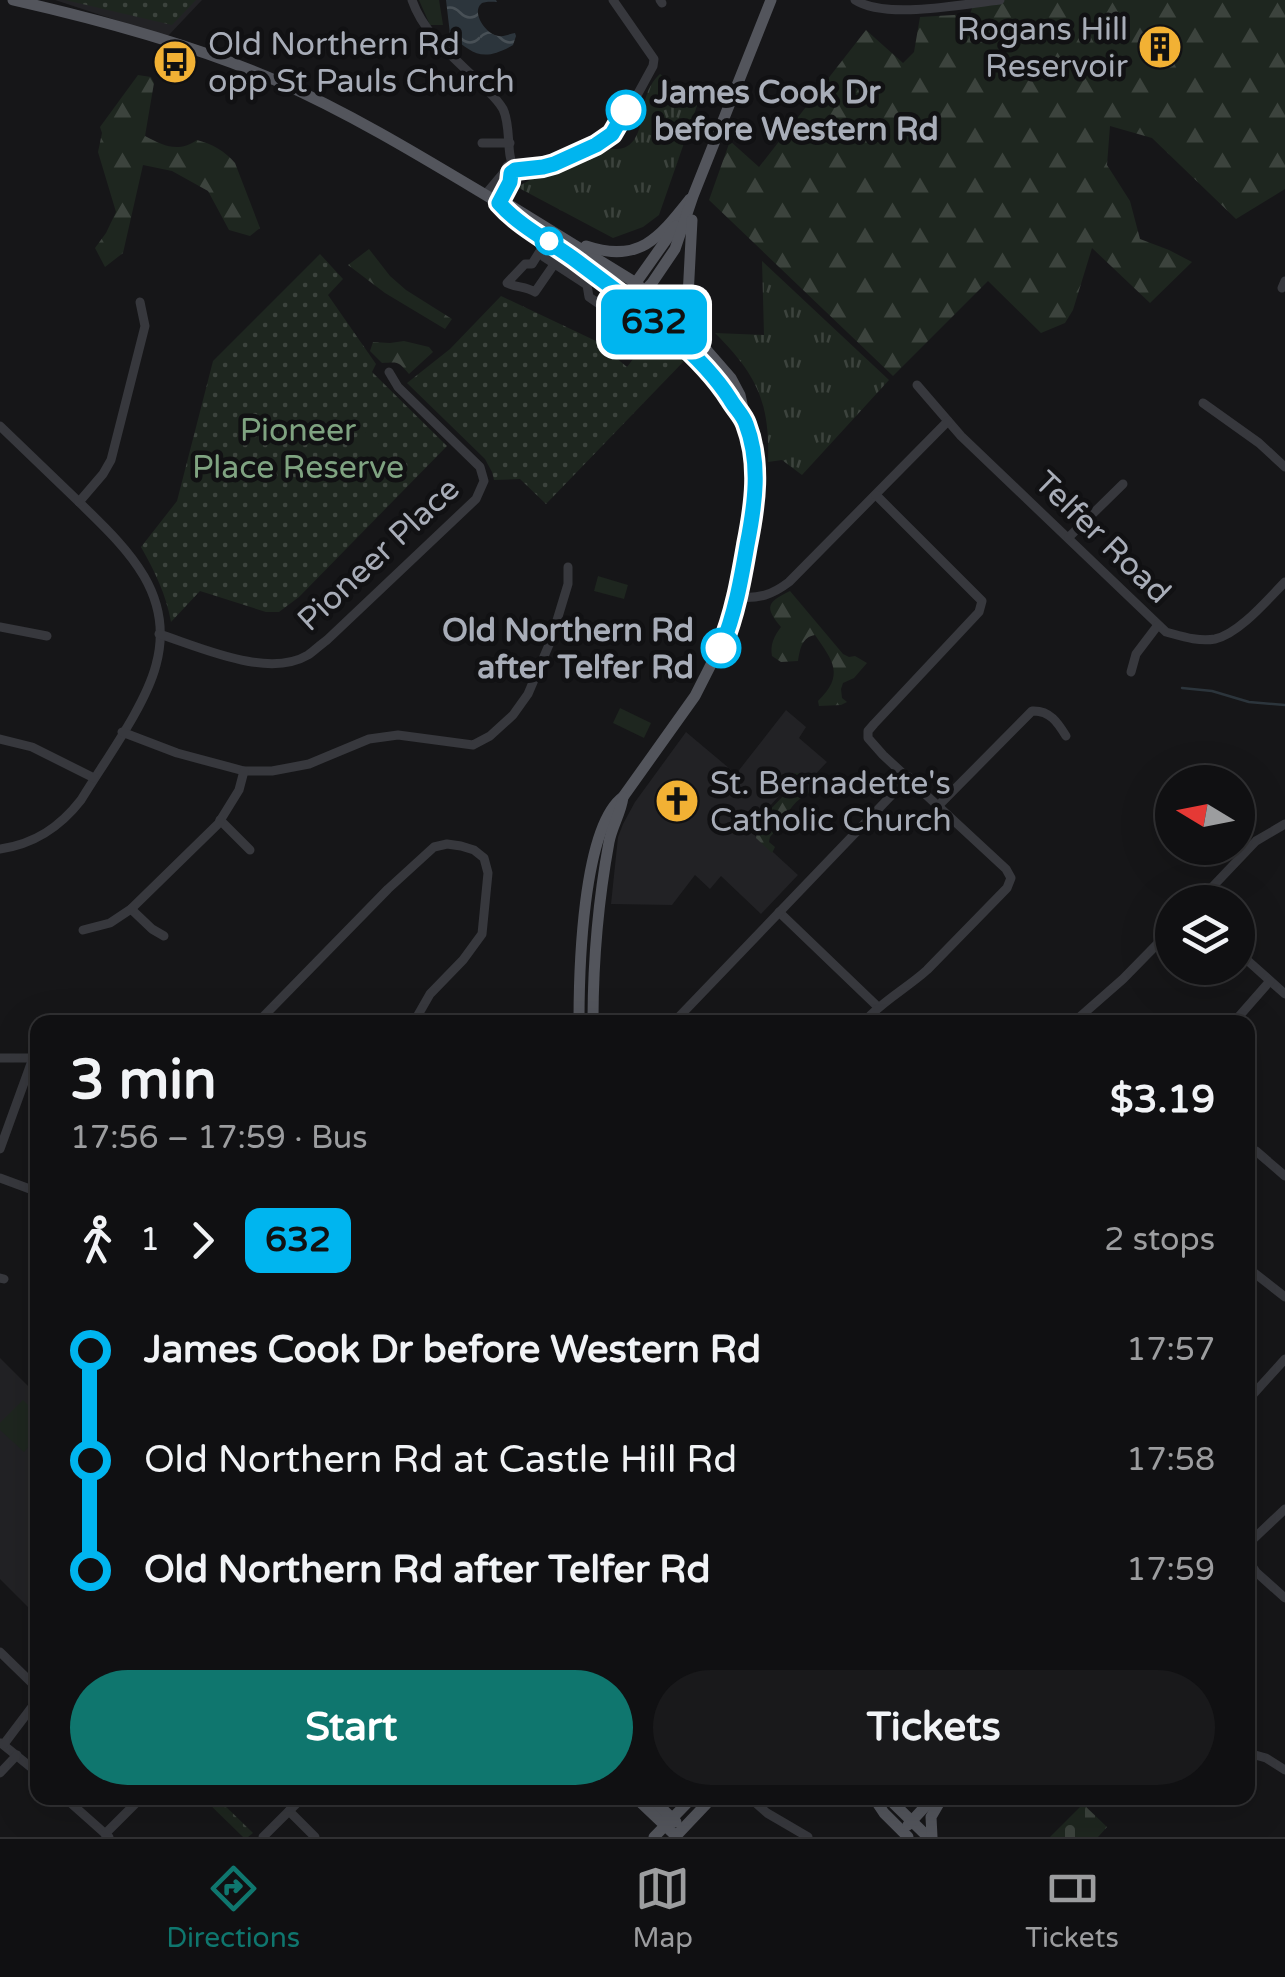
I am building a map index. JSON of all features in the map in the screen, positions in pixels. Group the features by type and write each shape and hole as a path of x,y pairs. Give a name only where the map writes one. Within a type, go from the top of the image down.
{"main road":[{"path":"14,0 117,26 222,60 278,81 351,118 499,203 511,206 641,287 692,334 731,378 740,395 756,480 737,598 707,676 609,813 592,860 582,1015"},
{"path":"628,301 641,287 693,196 771,0"},
{"path":"565,238 605,252 635,250 667,228 693,196"},
{"path":"692,334 687,316 693,196"},
{"path":"499,203 508,214 628,301 702,362 746,422"},
{"path":"640,1805 650,1828 646,1837"},
{"path":"646,1805 670,1822"},
{"path":"657,1805 678,1834 705,1805"},
{"path":"654,1837 686,1805"},
{"path":"879,1805 900,1834 917,1805"},
{"path":"895,1805 930,1837"},
{"path":"909,1818 924,1805"},
{"path":"930,1837 931,1818 938,1805"}],"street":[{"path":"412,0 432,35 502,108 511,169 510,182 499,203"},
{"path":"486,195 511,169 554,164 607,139 635,99 653,66 652,56 613,0"},
{"path":"855,0 879,10 1000,0"},
{"path":"482,143 510,143"},
{"path":"549,241 543,254 587,285 590,296 605,308"},
{"path":"549,241 532,264 525,264 508,282 535,292 555,263"},
{"path":"79,502 111,460 145,326 140,302"},
{"name":"Pioneer Place","path":"160,634 246,661 278,664 306,657 476,500 484,482 480,466 398,387 389,372"},
{"name":"Telfer Road","path":"917,385 948,421 1166,632 1192,639 1218,638 1251,616 1285,582"},
{"path":"1203,404 1259,443 1285,467"},
{"path":"737,598 755,599 778,591 789,582 948,421"},
{"path":"0,426 126,547 154,598 160,634 147,692 68,816 32,841 0,849"},
{"path":"1069,538 1123,484"},
{"path":"871,1015 927,970 1010,884 1011,878 1006,869 872,745 868,734 979,612 982,601 876,495"},
{"path":"122,732 177,753 244,771 309,764 369,739 398,734 473,745 513,715 528,694 551,640 568,584 568,566"},
{"path":"1131,672 1136,654 1158,625"},
{"path":"0,627 47,636"},
{"path":"938,806 1032,711 1052,716 1066,736"},
{"path":"0,739 32,746 94,778"},
{"path":"84,930 110,923 131,909 220,820 240,790 244,771"},
{"path":"681,1015 909,778"},
{"path":"220,820 250,850"},
{"path":"1214,885 1256,841 1285,824"},
{"path":"265,1015 434,847 461,846 484,858 488,874 482,934 464,960 430,994 418,1015"},
{"path":"131,909 164,936"},
{"path":"779,912 878,1007"},
{"path":"1082,1015 1155,946"},
{"path":"1255,967 1285,994"},
{"path":"1240,1015 1270,981"},
{"path":"0,1058 30,1058"},
{"path":"0,1148 30,1071"},
{"path":"1256,1151 1285,1176"},
{"path":"0,1178 30,1189"},
{"path":"1255,1273 1285,1297"},
{"path":"1255,1392 1285,1360"},
{"path":"1255,1537 1285,1509"},
{"path":"1255,1570 1285,1598"},
{"path":"0,1652 30,1681"},
{"path":"30,1709 2,1743 30,1767"},
{"path":"1255,1755 1285,1770"},
{"path":"0,1773 17,1756"},
{"path":"74,1805 107,1835 135,1805"},
{"path":"263,1837 296,1805"},
{"path":"758,1805 808,1837"},
{"path":"289,1812 315,1837"}],"shaded area":[{"path":"55,0 202,0 167,37"},
{"path":"786,710 806,727 799,738 827,762 808,782 799,775 748,829 798,875 761,914 721,876 710,889 695,875 672,905 611,904 618,837 623,824 686,732 736,774"},
{"path":"0,1358 30,1388 30,1609 0,1579"}],"green space":[{"path":"65,0 196,0 172,25"},
{"path":"419,0 439,0 443,25 430,25"},
{"path":"975,0 1285,0 1285,189 1236,219 1152,138 1110,126 1107,165 1130,201 1140,239 1192,262 1150,303 1092,248 1073,310 1065,323 1041,333 988,281 893,376 709,200 730,141 759,167 866,30 903,63 914,52 920,17 970,14"},
{"path":"660,74 699,100 659,215 643,227 613,238 517,187 577,155 630,144 638,133 648,90"},
{"path":"138,75 151,77 154,83 145,136 171,147 197,140 223,152 235,163 260,228 250,236 229,230 208,191 172,171 143,165 123,253 105,267 95,248 116,212 98,152 100,127"},
{"path":"369,249 406,290 452,319 445,329 348,265"},
{"name":"Pioneer Place Reserve","path":"320,254 343,279 328,295 376,364 372,372 447,446 299,597 279,612 266,612 200,591 171,622 159,583 141,547 177,501 213,361"},
{"path":"762,261 889,380 802,475 782,460 768,462 766,422 758,391 741,362 715,333 764,335"},
{"path":"501,296 596,341 627,367 653,333 685,360 546,504 520,479 494,480 485,459 407,383 450,349"},
{"path":"404,341 429,347 433,352 409,374 398,363 382,363 370,351 373,342"},
{"path":"366,432 391,455 381,466 356,443"},
{"path":"598,576 628,585 624,599 594,591"},
{"path":"790,591 843,654 867,663 854,678 843,683 842,698 847,702 841,705 819,706 818,701 834,676 827,653 815,635 804,641 798,661 781,662 772,656 773,641 781,627 771,606 776,598"},
{"path":"620,708 651,723 644,738 613,723"},
{"path":"795,773 819,783 819,792 802,797 790,809 770,837 769,842 775,847 772,853 756,838 757,832 765,823 764,816 787,792 786,782"},
{"path":"23,1400 30,1407 30,1446 24,1452 0,1430 0,1423"},
{"path":"210,1805 224,1805 253,1833 243,1837"},
{"path":"1082,1805 1107,1827 1098,1837 1050,1837"}],"water":[{"path":"446,0 496,0 481,4 479,18 494,35 515,33 513,45 486,55 465,47 450,34"}],"waterway":[{"path":"1182,688 1285,705"}],"bus line":[{"name":"632","path":"626,110 612,134 596,145 554,164 515,170 499,203 508,214 632,304 702,362 746,422 756,473 754,497 737,598 721,648"}],"place":[{"name":"Rogans Hill Reservoir","path":"1160,47"},
{"name":"Old Northern Rd opp St Pauls Church","path":"175,62"},
{"name":"James Cook Dr before Western Rd","path":"626,110"},
{"name":"Old Northern Rd after Telfer Rd","path":"721,648"},
{"name":"St. Bernadette's Catholic Church","path":"677,801"}]}
